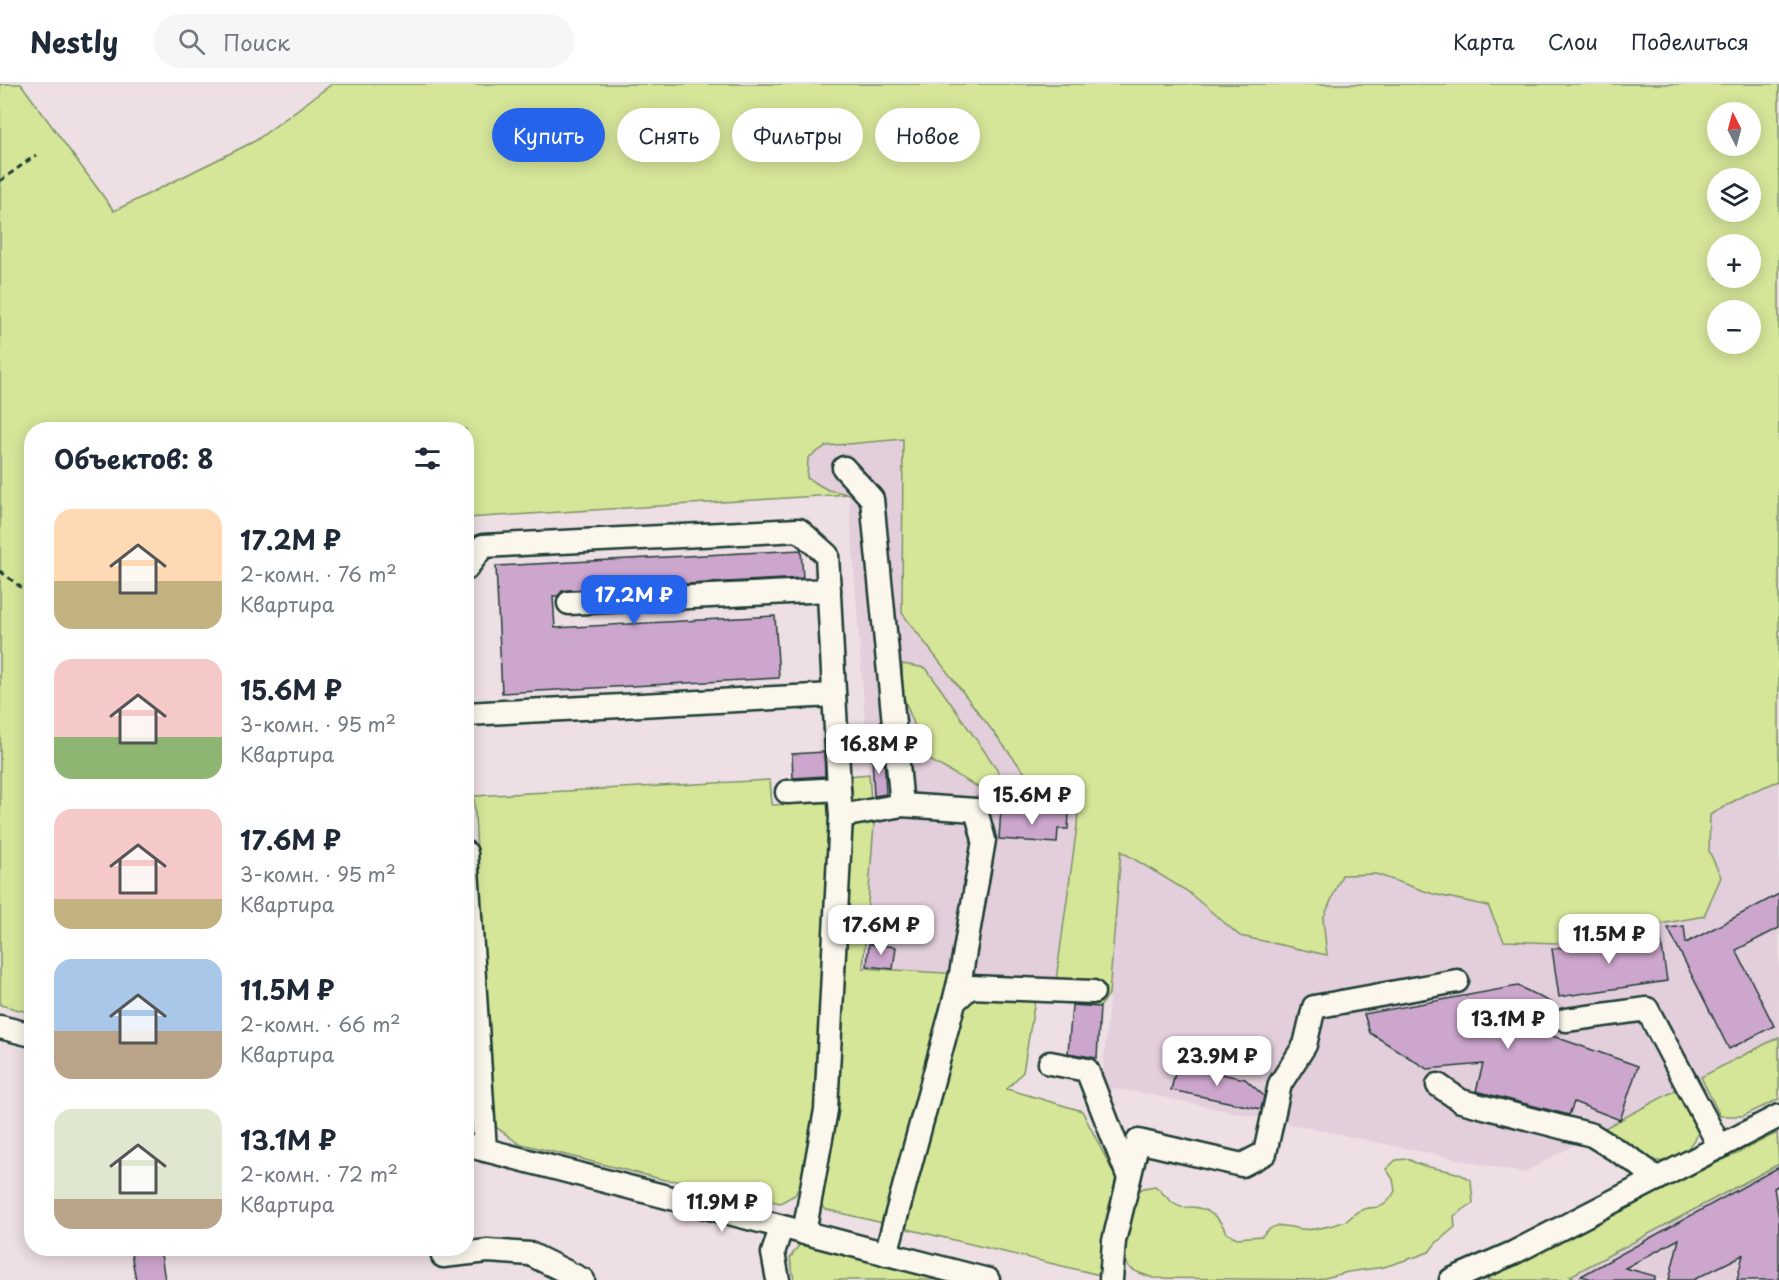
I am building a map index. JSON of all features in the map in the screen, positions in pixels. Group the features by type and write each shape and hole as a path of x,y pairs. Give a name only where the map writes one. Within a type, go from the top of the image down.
{"street":[{"path":"844,468 872,499 902,805"},
{"path":"474,558 483,546 799,530 827,555 841,816 826,1110 804,1233"},
{"path":"569,603 829,590"},
{"path":"474,714 834,695"},
{"path":"787,792 839,789"},
{"path":"841,816 902,805 976,810 984,840 961,974 886,1254"},
{"path":"1111,1280 1114,1241 1138,1141 1242,1165 1265,1153 1280,1084 1305,1045 1314,1007 1457,981"},
{"path":"954,1002 970,987 1093,992"},
{"path":"1566,1020 1647,1009 1720,1147"},
{"path":"0,1027 24,1033"},
{"path":"1050,1064 1088,1070 1129,1178"},
{"path":"1438,1085 1461,1101 1592,1135 1637,1163 1657,1179"},
{"path":"474,1087 476,1147 988,1280"},
{"path":"1451,1280 1514,1253 1779,1116"},
{"path":"777,1280 772,1253 781,1228"},
{"path":"474,1253 488,1251 530,1254 583,1280"}],"path":[{"path":"0,181 36,155"},
{"path":"0,570 24,590"}],"shaded area":[{"path":"903,439 903,613 1079,810 1056,980 862,968 874,825 849,495 828,490 807,478 808,458 826,446"},
{"path":"1779,781 1779,1037 1523,1173 1143,1093 1102,1087 1121,851 1187,891 1240,936 1327,955 1323,919 1342,875 1376,874 1433,894 1489,906 1721,877 1709,851 1710,815 1746,794"},
{"path":"1779,1164 1779,1280 1581,1280 1569,1277"}],"green space":[{"path":"0,84 21,84 114,211 255,141 332,84 1779,84 1779,781 1746,794 1710,815 1709,851 1721,877 1704,916 1556,943 1504,941 1488,906 1433,894 1376,874 1342,875 1323,919 1327,955 1240,936 1187,891 1121,851 1109,994 1100,1007 1035,1000 1023,1072 1007,1089 1082,1111 1116,1178 1106,1241 1104,1276 824,1209 820,1202 832,1116 853,824 872,820 874,824 863,968 1056,980 1077,826 1078,810 1051,807 902,613 903,439 826,446 808,458 807,478 828,490 849,494 474,518 474,422 24,422 24,1011 0,1005"},
{"path":"902,664 926,668 997,769 1000,782 981,789 928,759 903,696"},
{"path":"869,774 871,803 849,804 848,776"},
{"path":"770,780 772,805 832,802 818,1108 805,1174 795,1195 780,1203 680,1181 665,1180 518,1143 496,1127 490,1098 474,796"},
{"path":"1779,1037 1779,1099 1743,1116 1720,1116 1701,1077"},
{"path":"1676,1090 1698,1133 1690,1146 1673,1159 1652,1160 1642,1156 1603,1129"},
{"path":"1777,1133 1779,1164 1570,1276 1581,1280 1481,1280"},
{"path":"1408,1159 1424,1166 1456,1173 1471,1181 1473,1203 1454,1216 1455,1227 1429,1252 1418,1256 1384,1267 1348,1272 1317,1280 1153,1278 1133,1270 1125,1260 1124,1241 1133,1193 1144,1188 1155,1186 1177,1206 1208,1211 1221,1223 1226,1233 1237,1238 1262,1236 1268,1230 1280,1226 1306,1230 1330,1226 1346,1221 1363,1209 1382,1206 1395,1191 1393,1179 1386,1169 1396,1160"},
{"path":"806,1244 954,1280 794,1280 790,1258 799,1245"}],"building":[{"path":"801,550 803,578 568,590 562,591 558,596 553,596 555,628 775,616 779,678 502,693 496,566"},
{"path":"824,752 825,776 793,778 792,754"},
{"path":"872,755 884,755 886,794 874,796"},
{"path":"1001,809 1069,814 1068,829 1058,829 1057,843 999,839"},
{"path":"1779,894 1779,928 1736,950 1774,1026 1729,1049 1668,928 1684,926 1686,943"},
{"path":"1660,934 1667,981 1559,997 1552,949"},
{"path":"869,944 896,947 893,969 867,966"},
{"path":"1518,986 1556,1005 1544,1033 1638,1066 1620,1120 1574,1102 1569,1115 1476,1091 1483,1064 1427,1069 1370,1033 1364,1014"},
{"path":"1072,1005 1100,1007 1097,1058 1068,1053"},
{"path":"1177,1065 1245,1079 1264,1096 1261,1109 1171,1090"},
{"path":"1779,1167 1779,1185 1774,1188 1779,1219 1779,1280 1737,1280 1743,1255 1693,1280 1669,1280 1679,1239 1625,1268 1655,1276 1655,1280 1596,1280 1581,1276"},
{"path":"132,1256 161,1256 165,1280 136,1280"}]}
